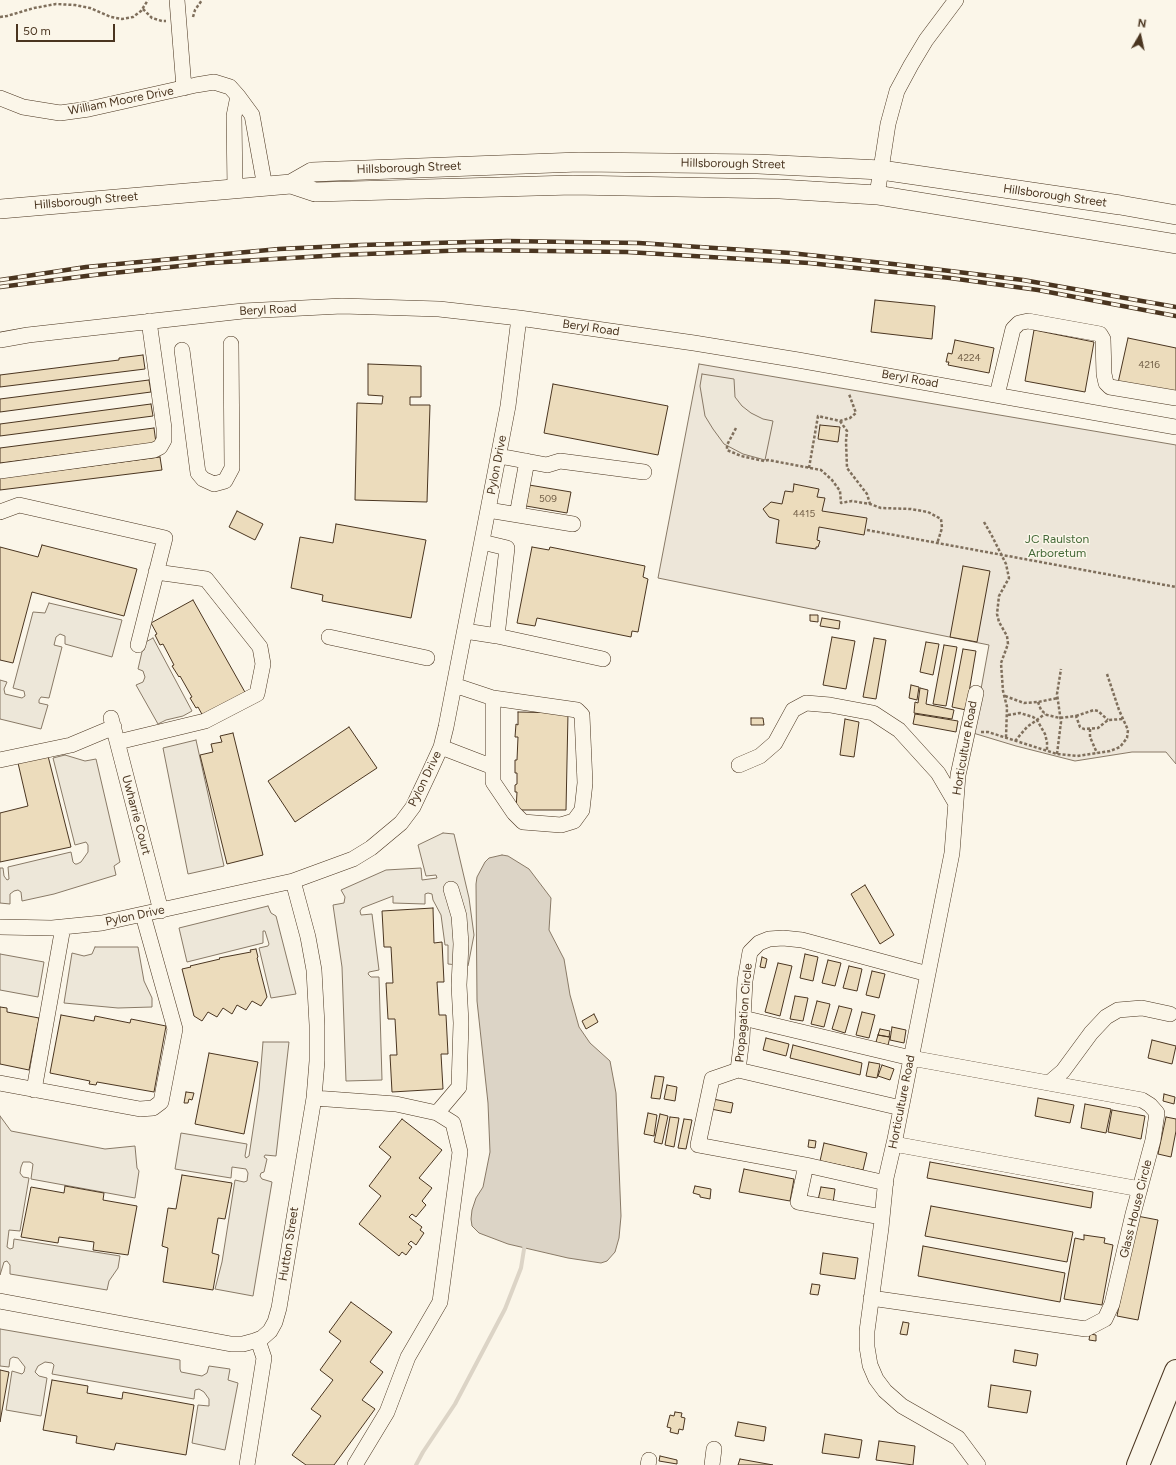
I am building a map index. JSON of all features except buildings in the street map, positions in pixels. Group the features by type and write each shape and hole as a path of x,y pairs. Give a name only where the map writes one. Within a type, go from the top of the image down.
{"highway":[{"path":"1138,1465 1176,1371"}],"main road":[{"name":"Hillsborough Street","path":"0,209 291,184 312,172 578,162 758,164 881,170 1120,205 1176,215"},
{"name":"Hillsborough Street","path":"291,184 314,192 573,185 780,189 878,195 1176,244"}],"street":[{"path":"177,0 184,88"},
{"path":"878,195 888,124 897,91 926,40 956,0"},
{"name":"William Moore Drive","path":"0,98 23,107 60,113 89,109 214,82 230,87 252,115 265,187"},
{"path":"235,189 234,116 238,96"},
{"name":"Beryl Road","path":"0,340 28,335 243,311 342,306 439,309 519,318 694,343 1176,426"},
{"name":"Pylon Drive","path":"0,927 63,927 102,923 293,881 353,859 387,836 401,823 413,807 441,747 499,456 508,406 519,318"},
{"path":"997,395 1013,329 1019,324 1028,321 1100,334 1103,339 1104,374 1106,383 1110,387 1176,398"},
{"path":"0,470 154,450 160,447 164,440 164,428 149,322"},
{"path":"182,350 198,473 203,479 214,484 225,481 232,468 231,344"},
{"path":"499,456 547,465 560,460 644,472"},
{"path":"517,515 527,461"},
{"path":"0,512 19,505 165,538 138,645"},
{"path":"488,510 574,524"},
{"path":"482,542 507,548 497,636"},
{"path":"118,742 205,721 257,694 263,664 260,647 206,579 156,572"},
{"path":"465,631 497,636 603,659"},
{"path":"329,637 427,658"},
{"path":"454,685 493,698 577,710 582,715 585,783 582,810 574,821 561,825 523,822 514,813 493,782 493,698"},
{"name":"Horticulture Road","path":"976,693 963,748 955,802 952,853 886,1183 867,1331 867,1347 870,1365 876,1379 893,1399 902,1406 958,1438 978,1465"},
{"path":"739,765 760,756 775,743 793,710 806,703 830,705 873,713 899,730 938,772 955,802"},
{"name":"Uwharrie Court","path":"0,760 71,745 113,723 161,911"},
{"path":"441,747 493,766"},
{"name":"Hutton Street","path":"258,1340 270,1331 275,1322 279,1308 314,1098 317,1061 314,970 308,937 293,881"},
{"path":"437,1113 459,1087 461,1023 459,984 461,944 458,916 451,889"},
{"path":"0,1083 140,1109 153,1108 160,1102 175,1029 143,915"},
{"path":"34,1090 63,927"},
{"name":"Propagation Circle","path":"902,1108 738,1070 745,981 750,952 759,943 769,939 783,938 802,940 928,974"},
{"path":"1049,1083 1063,1071 1091,1033 1106,1017 1118,1010 1142,1008 1170,1014"},
{"name":"Glass House Circle","path":"743,1018 911,1058 1142,1100 1150,1105 1157,1113 1153,1140 1112,1304 1105,1319 1086,1330 871,1298"},
{"path":"738,1070 712,1079 698,1145 806,1165 886,1183"},
{"path":"314,1098 396,1104 437,1113 453,1123 460,1152 440,1302 408,1357 387,1412 355,1465"},
{"path":"894,1144 1140,1189"},
{"path":"806,1165 798,1202 882,1217"},
{"path":"0,1302 231,1344 243,1344 258,1340 264,1358 247,1465"},
{"path":"712,1465 714,1449"}],"path":[{"path":"0,17 56,4 75,5 90,8 111,17 122,19 133,17 142,10 148,0"},
{"path":"192,18 195,10 202,0"},
{"path":"142,10 152,18 162,21 170,21"},
{"path":"809,468 818,416 840,420 850,418 856,413 849,394"},
{"path":"840,420 847,431 847,468 867,494 870,504"},
{"path":"736,428 727,445 727,450 741,456 764,462 768,460 821,470 832,480 840,491 841,503 852,502 870,504 880,508 910,509 928,512 941,519 942,528 937,544"},
{"path":"984,522 1002,555 1006,564 1009,578 999,596 998,610 999,622 1007,636 1008,644 1001,662 1004,696 1008,715 1006,738"},
{"path":"867,530 1176,587"},
{"path":"1057,754 1060,718 1057,694 1061,669"},
{"path":"974,732 988,732 1057,754 1077,756 1120,747 1125,743 1128,730 1119,710 1107,674"},
{"path":"1004,696 1024,703 1058,698"},
{"path":"1038,702 1041,710 1045,714 1054,717 1060,718 1076,716 1094,710 1098,711 1108,720"},
{"path":"1008,715 1020,713 1036,720 1046,734 1047,751"},
{"path":"1015,740 1027,727 1045,714"},
{"path":"1076,716 1080,727 1084,729 1098,728 1108,720 1124,719"},
{"path":"1090,729 1090,737 1097,753"}],"green space":[{"name":"JC Raulston Arboretum","path":"699,364 1176,445 1176,764 1166,752 1132,752 1075,761 973,733 989,645 658,578"}],"shaded area":[{"path":"702,374 734,379 735,397 742,406 751,413 763,419 773,421 765,460 743,454 724,444 713,429 705,416 700,386"},
{"path":"49,603 122,620 112,657 65,644 65,636 60,634 56,637 54,645 62,647 49,698 41,697 39,700 39,703 48,705 41,729 0,719 0,680 7,682 4,689 5,694 22,698 25,696 24,691 13,688 33,612 45,613"},
{"path":"153,638 192,711 183,716 166,720 158,724 136,685 143,682 145,677 143,671 138,669 144,643"},
{"path":"196,740 224,866 188,874 163,748"},
{"path":"65,755 85,761 96,759 120,862 114,866 116,875 54,894 22,901 21,892 18,890 10,894 10,904 0,903 0,868 3,868 4,876 7,880 9,879 8,867 71,852 73,862 77,864 81,862 88,852 88,845 86,842 75,845 53,758"},
{"path":"443,833 454,834 469,898 474,935 468,966 448,964 448,945 445,945 441,915 433,900 432,894 425,894 425,904 393,903 393,896 362,908 360,911 361,915 372,914 379,970 369,972 368,974 371,977 379,977 382,1080 346,1081 342,967 333,905 344,903 345,897 341,890 386,870 421,868 422,880 437,878 436,875 426,876 418,845"},
{"path":"502,855 508,856 529,869 551,898 549,930 564,959 570,995 579,1027 590,1043 610,1061 616,1093 621,1216 619,1238 615,1252 607,1261 601,1263 568,1258 508,1244 479,1233 472,1226 472,1210 476,1198 483,1187 490,1152 488,1103 477,1001 476,884 477,877 485,862 489,858"},
{"path":"268,906 271,913 276,916 296,994 271,998 259,948 268,946 269,944 265,931 263,931 263,943 187,962 179,928"},
{"path":"95,947 138,947 144,981 152,998 152,1007 118,1008 64,1003 72,953 84,956 92,954"},
{"path":"0,954 44,962 38,997 0,990"},
{"path":"263,1042 289,1042 276,1156 265,1155 264,1157 267,1159 264,1172 261,1173 260,1176 262,1179 272,1182 253,1296 215,1289 222,1262 235,1180 244,1182 247,1181 248,1173 246,1169 232,1167 231,1178 175,1169 181,1133 247,1144 245,1156 246,1158 249,1156 259,1090"},
{"path":"0,1116 11,1131 105,1149 135,1146 137,1168 139,1171 135,1198 31,1179 33,1164 30,1162 23,1162 21,1167 20,1173 23,1177 29,1178 20,1231 9,1230 7,1247 10,1249 13,1248 14,1239 120,1256 118,1268 109,1281 107,1290 10,1274 10,1265 7,1261 4,1262 0,1275"},
{"path":"0,1329 180,1360 181,1372 202,1376 207,1373 209,1366 230,1369 228,1380 238,1383 225,1450 192,1443 198,1405 209,1406 209,1399 204,1392 199,1389 195,1390 194,1399 52,1374 54,1365 52,1363 45,1362 38,1366 35,1372 39,1376 47,1378 41,1416 6,1410 12,1371 22,1374 25,1367 18,1358 13,1357 10,1359 9,1367 0,1366"}],"waterway":[{"path":"416,1465 455,1404 505,1309 521,1268 525,1243"}],"railway":[{"path":"0,280 86,267 279,249 507,241 639,243 790,253 893,264 1023,280 1176,307"},
{"path":"0,287 209,263 340,255 469,250 627,252 809,263 950,278 1038,290 1176,316"}]}
